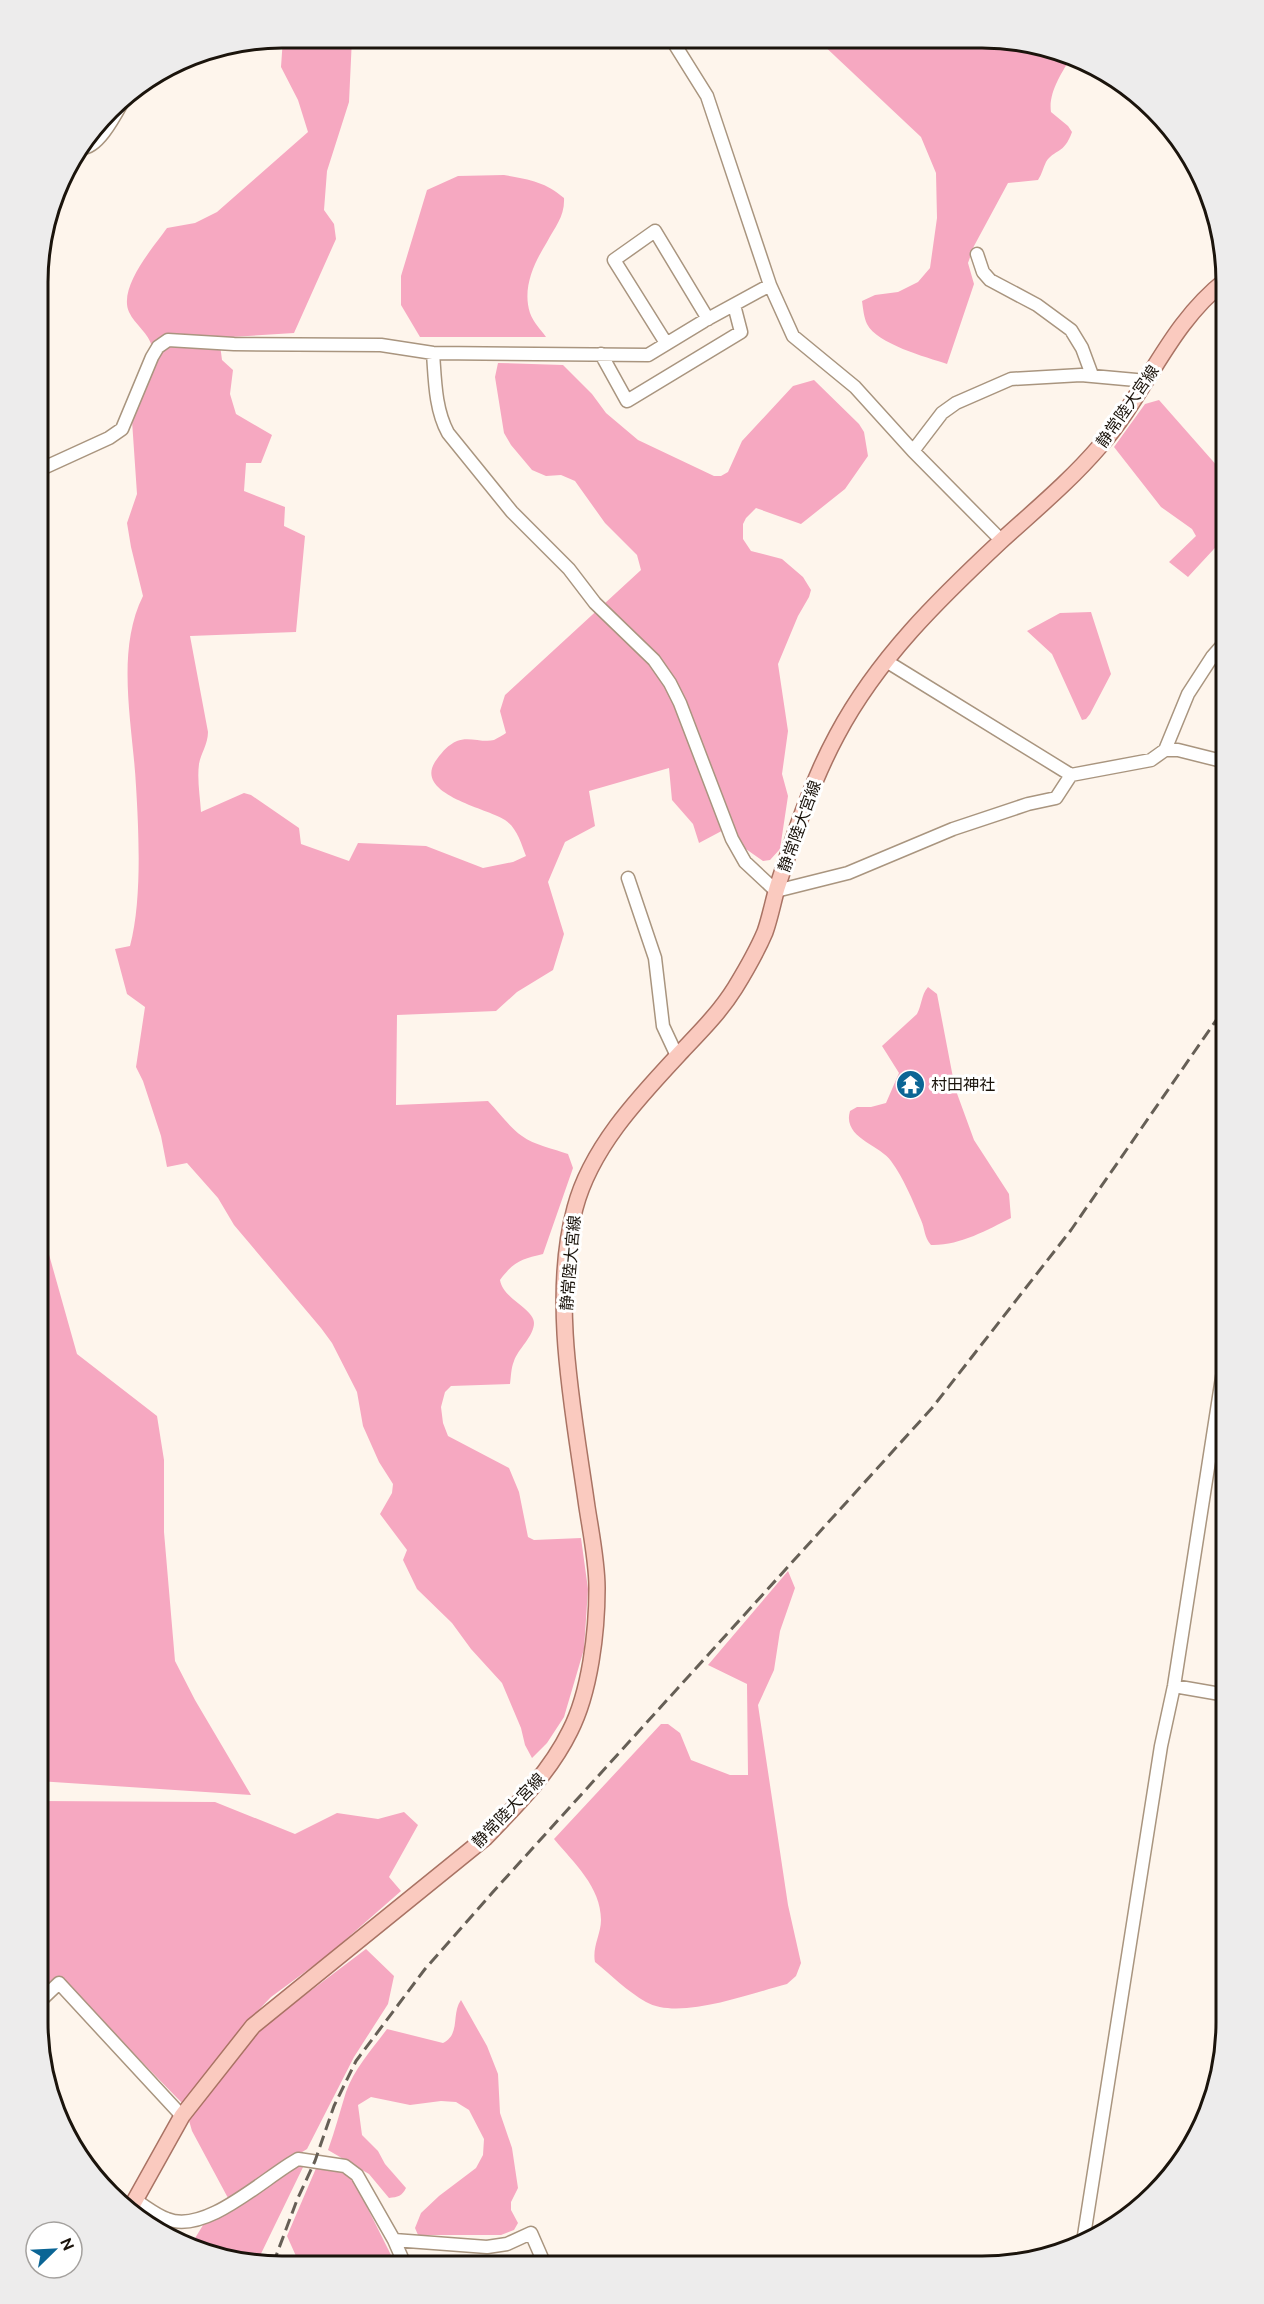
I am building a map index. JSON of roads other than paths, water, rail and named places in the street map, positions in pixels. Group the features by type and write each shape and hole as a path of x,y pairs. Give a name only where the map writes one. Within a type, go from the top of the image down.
{"main road":[{"name":"静常陸大宮線","path":"133,2203 182,2116 253,2026 485,1838 520,1802 548,1767 572,1728 591,1666 597,1587 566,1351 565,1294 568,1247 575,1206 592,1166 612,1134 677,1056 712,1019 735,987 765,931 776,891 818,773 838,732 867,685 922,617 1098,449 1119,423 1147,381 1171,338 1188,315 1216,289"}],"street":[{"path":"677,48 707,96 770,285 793,336 855,387 913,451 1002,541"},
{"path":"92,144 103,132"},
{"path":"666,344 614,260 655,231 708,319"},
{"path":"977,254 983,273 990,280 1038,305 1071,330 1082,348 1092,375"},
{"path":"48,466 109,438 122,429 152,357 158,347 168,340 234,344 381,345 434,353 648,355 770,285"},
{"path":"601,354 627,401 741,332 734,305"},
{"path":"434,353 437,402 441,420 448,433 512,512 569,569 595,603 654,660 680,703 732,839 746,862 776,891 848,873 953,829 1028,804 1056,798 1071,775"},
{"path":"913,451 942,413 967,397 1011,380 1092,375 1147,381"},
{"path":"886,661 1071,775 1151,760 1165,750 1188,694 1216,652"},
{"path":"1165,750 1178,750 1216,760"},
{"path":"628,878 655,958 663,1026 677,1056"},
{"path":"1084,2233 1161,1746 1174,1686 1216,1416"},
{"path":"1174,1686 1216,1693"},
{"path":"48,1993 59,1983 182,2116"},
{"path":"139,2208 167,2219 182,2222 194,2221 225,2207 298,2159 332,2163 345,2166 357,2175 401,2256"},
{"path":"394,2240 487,2247 507,2244 531,2234 541,2256"}],"railway":[{"path":"276,2256 297,2200 315,2161 334,2106 356,2061 425,1969 932,1408 1071,1230 1216,1020"}],"place":[{"name":"村田神社","path":"910,1084"}]}
